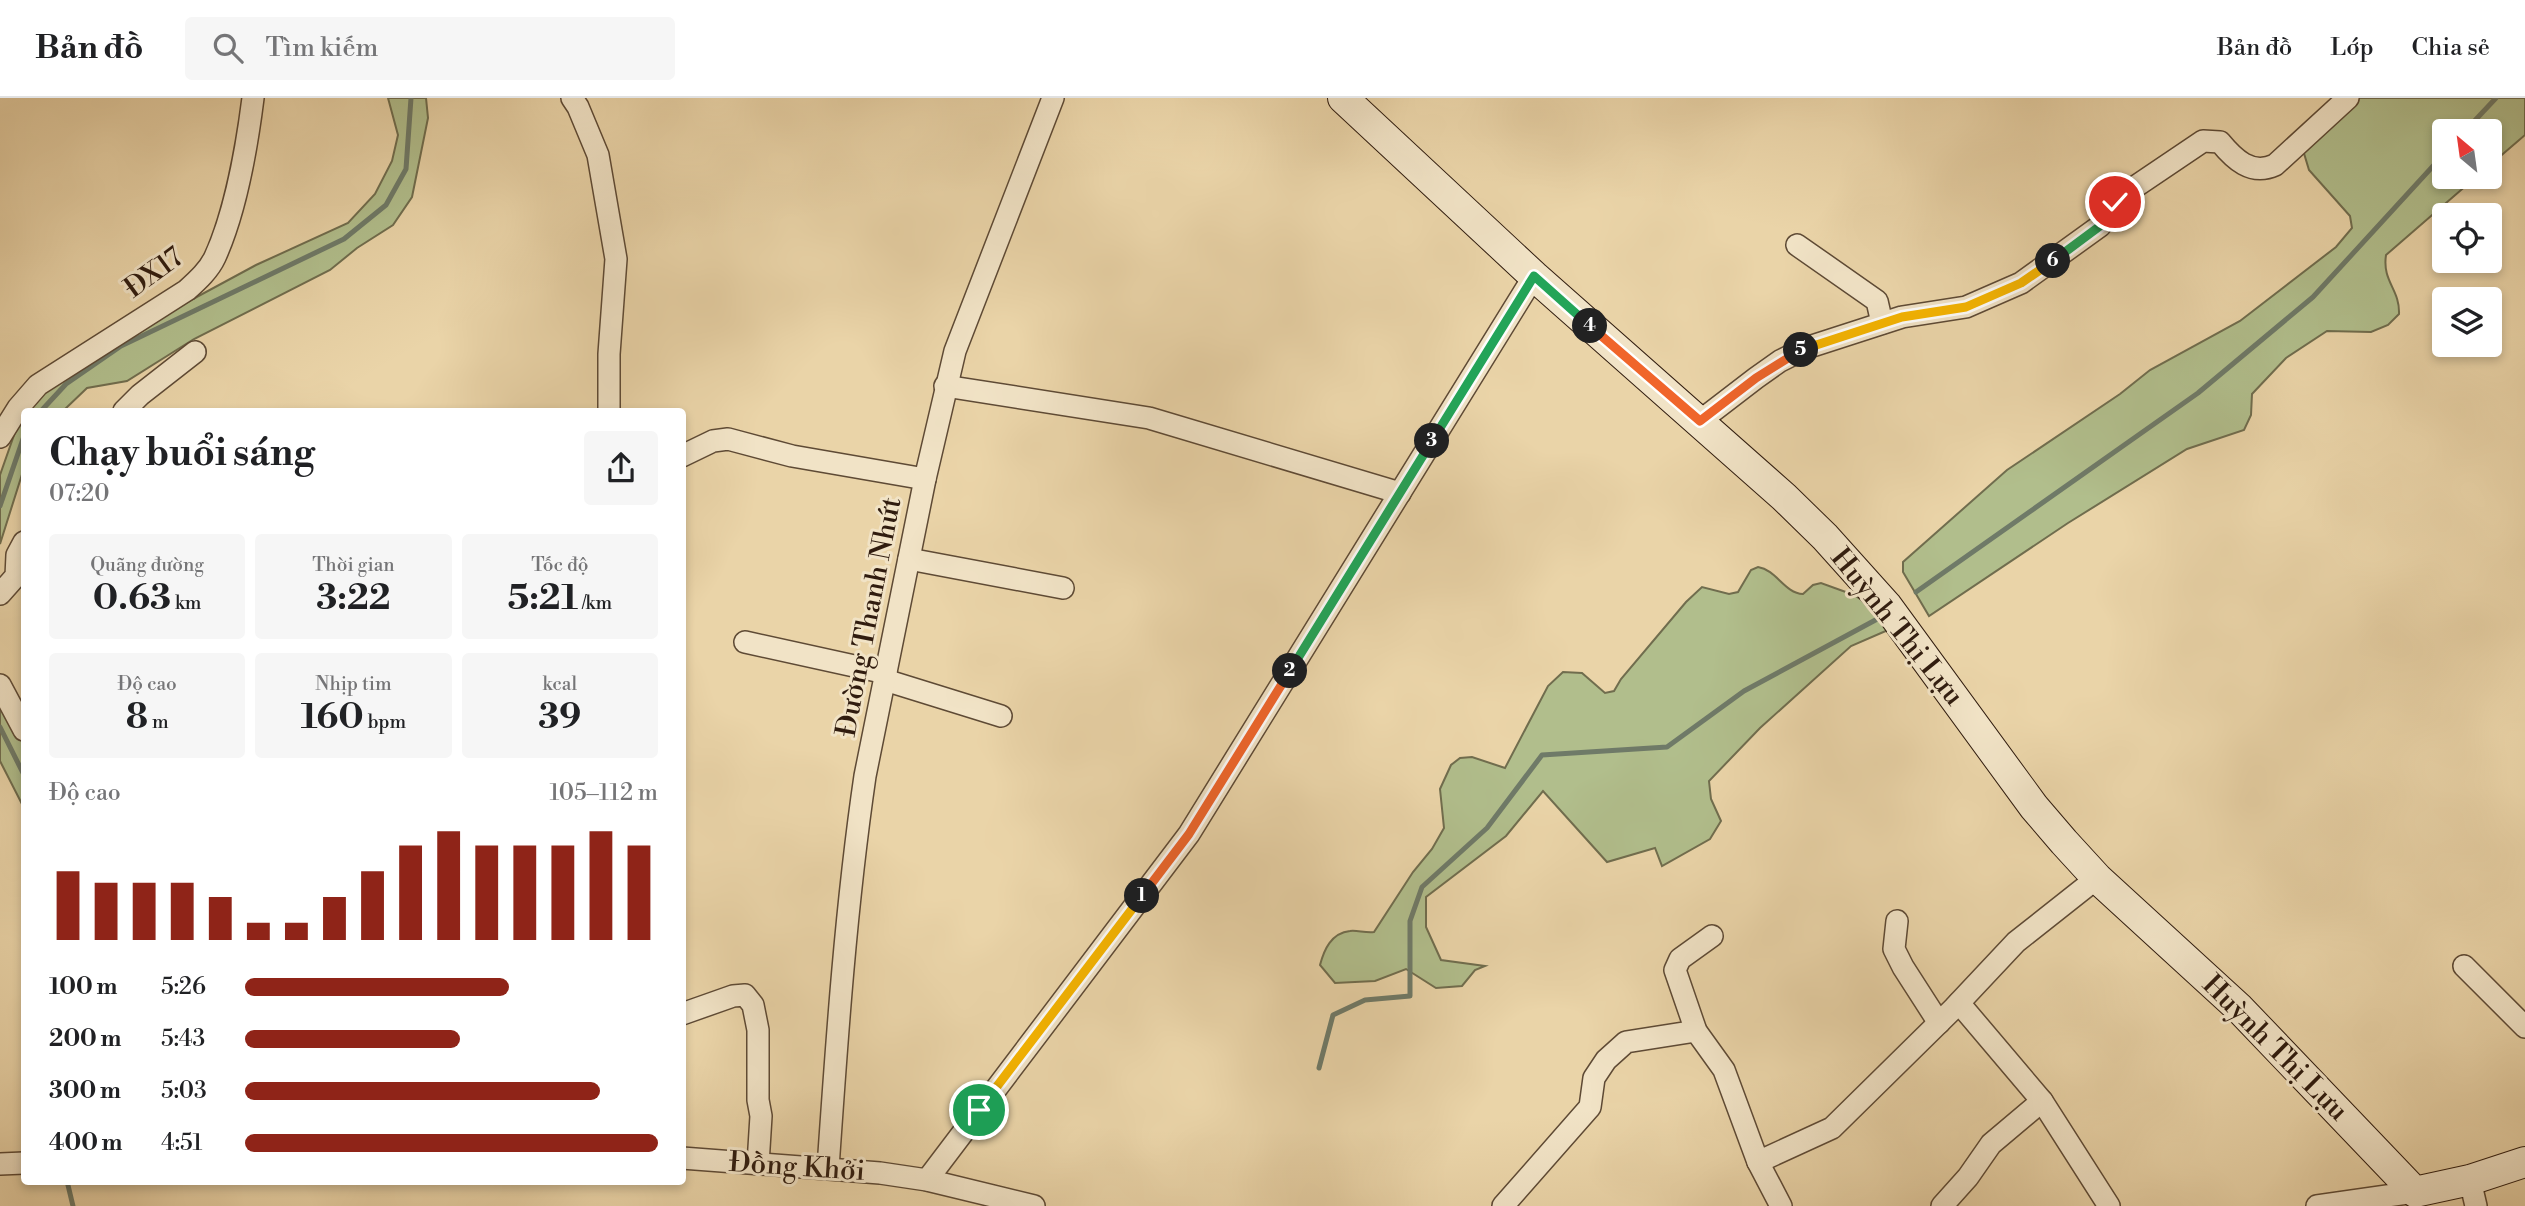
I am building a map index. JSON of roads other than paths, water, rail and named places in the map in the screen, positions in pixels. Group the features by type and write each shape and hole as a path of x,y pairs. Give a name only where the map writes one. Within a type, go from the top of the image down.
{"street":[{"name":"ĐX17","path":"0,437 18,408 38,385 201,278 215,258 227,220 246,147 253,98"},
{"path":"572,98 598,155 616,259 608,354 609,408"},
{"name":"Đường Thanh Nhứt","path":"828,1168 858,822 925,479 945,386 968,315 1054,98"},
{"name":"Huỳnh Thị Lựu","path":"1343,98 1534,276 1784,497 1871,587 2034,807 2097,878 2239,1008 2414,1192"},
{"path":"1700,421 1736,391 1787,357 1817,344 1902,317 1966,307 2021,283 2100,226 2120,197 2203,141 2220,142 2237,161 2249,167 2266,169 2275,165 2348,98"},
{"path":"1797,245 1877,301 1882,323"},
{"path":"927,1180 1189,834 1534,276"},
{"path":"127,408 139,395 195,352"},
{"path":"945,386 1149,418 1400,493"},
{"path":"686,454 713,441 727,439 792,456 925,479"},
{"path":"0,594 16,576 17,555 21,548"},
{"path":"909,559 1063,588"},
{"path":"746,642 885,676 1001,716"},
{"path":"0,685 21,724"},
{"path":"1758,1162 1832,1128 1959,1003 2015,942 2097,878"},
{"path":"1897,921 1894,949 1939,1023"},
{"path":"1712,936 1680,959 1675,966 1696,1031 1724,1070 1758,1162 1781,1206"},
{"path":"2464,966 2525,1027"},
{"path":"686,1013 733,996 745,995 751,1000 756,1014 759,1044 758,1100 761,1121 758,1164"},
{"path":"1959,1003 2042,1101 2109,1206"},
{"path":"1503,1206 1590,1107 1594,1077 1606,1060 1626,1042 1696,1031"},
{"path":"1942,1206 1968,1177 1991,1144 2042,1101"},
{"name":"Đồng Khởi","path":"686,1158 828,1168 927,1180 1034,1206"},
{"path":"2317,1206 2414,1192 2473,1193 2525,1162"},
{"path":"0,1164 21,1163"}],"waterway":[{"path":"44,408 66,384 121,346 344,239 386,205 406,169 411,98"},
{"path":"2476,119 2496,98"},
{"path":"1916,592 2198,393 2313,297 2432,167"},
{"path":"0,506 21,445"},
{"path":"1319,1068 1333,1015 1365,1000 1410,996 1410,921 1422,887 1487,828 1542,755 1667,747 1744,691 1881,617"},
{"path":"0,727 21,769"},
{"path":"68,1185 73,1206"}]}
